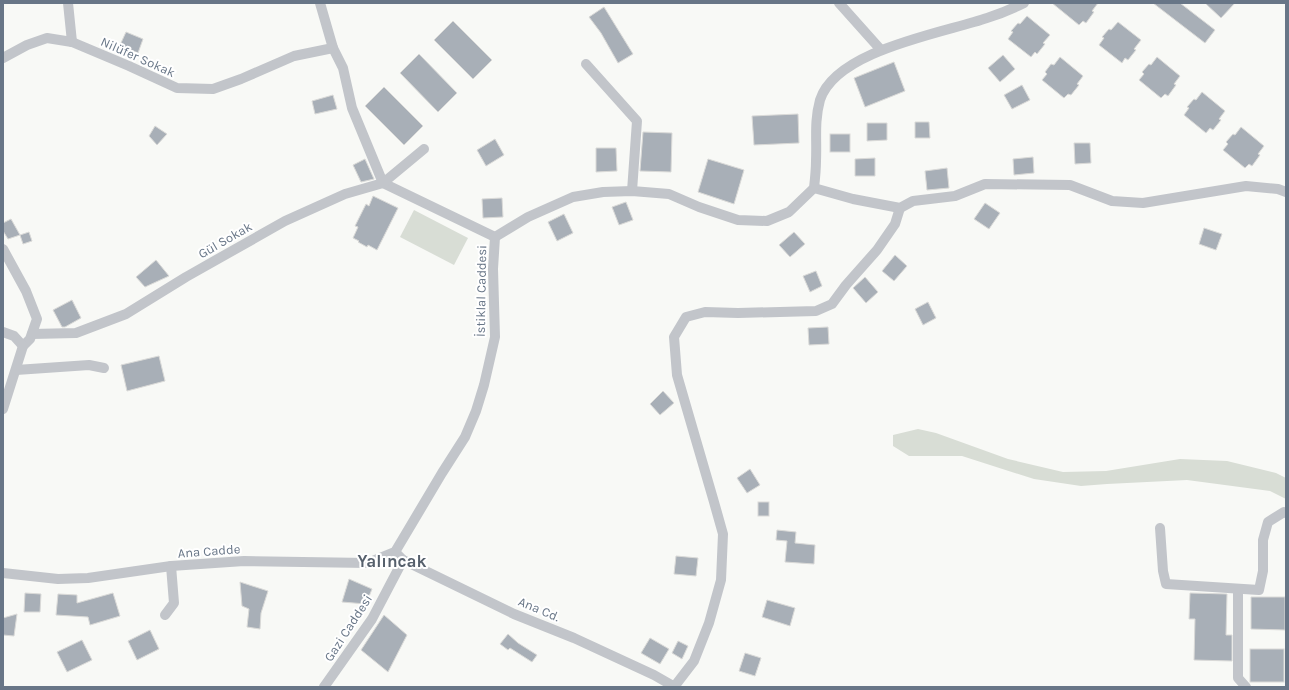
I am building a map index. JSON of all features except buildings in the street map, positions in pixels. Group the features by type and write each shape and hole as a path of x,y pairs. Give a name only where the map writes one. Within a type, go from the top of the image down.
{"street":[{"path":"68,3 72,42"},
{"path":"320,3 333,48 343,68 352,108 383,183 495,237"},
{"path":"839,3 881,50"},
{"path":"1024,3 987,18 915,38 881,50 843,70 831,82 820,99 815,126 816,160 814,188 853,199 900,208 913,201 955,196 985,184 1070,186 1112,201 1143,202 1246,186 1278,189 1286,192"},
{"name":"Nilüfer Sokak","path":"3,58 27,45 47,38 72,42 177,88 213,89 241,79 294,56 333,48"},
{"path":"586,64 637,121 632,191"},
{"name":"Gül Sokak","path":"32,334 76,333 126,314 285,221 345,194 383,183 424,149"},
{"name":"İstiklal Caddesi","path":"399,556 406,534 465,437 476,411 484,385 495,337 492,269 495,237 528,217 573,197 603,192 632,191 669,194 699,207 738,220 767,221 789,212 814,188"},
{"path":"674,687 694,661 709,623 721,580 723,534 677,375 674,337 686,317 706,312 738,313 816,311 832,304 846,285 877,250 895,224 900,208"},
{"path":"3,249 26,291 37,319 30,339 23,346 3,410"},
{"path":"3,332 14,336 23,346"},
{"path":"16,370 89,366 104,368"},
{"path":"1160,528 1162,572 1166,584 1258,590 1263,571 1263,540 1268,522 1284,512 1286,513"},
{"name":"Ana Cd.","path":"399,556 514,614 574,638 654,675 674,687"},
{"name":"Ana Cadde","path":"3,573 58,579 88,578 171,566 244,561 368,563 399,556"},
{"name":"Gazi Caddesi","path":"324,687 372,620 399,556"},
{"path":"165,615 174,603 171,566"},
{"path":"1238,589 1238,678 1246,687"}],"shaded area":[{"path":"414,210 468,238 454,265 400,237"},
{"path":"918,429 936,433 1008,459 1063,472 1106,471 1180,459 1227,461 1276,473 1286,478 1286,499 1270,491 1187,480 1081,486 1034,479 962,456 909,456 893,446 893,435"}],"district":[{"name":"Yalıncak","path":"392,561"}]}
